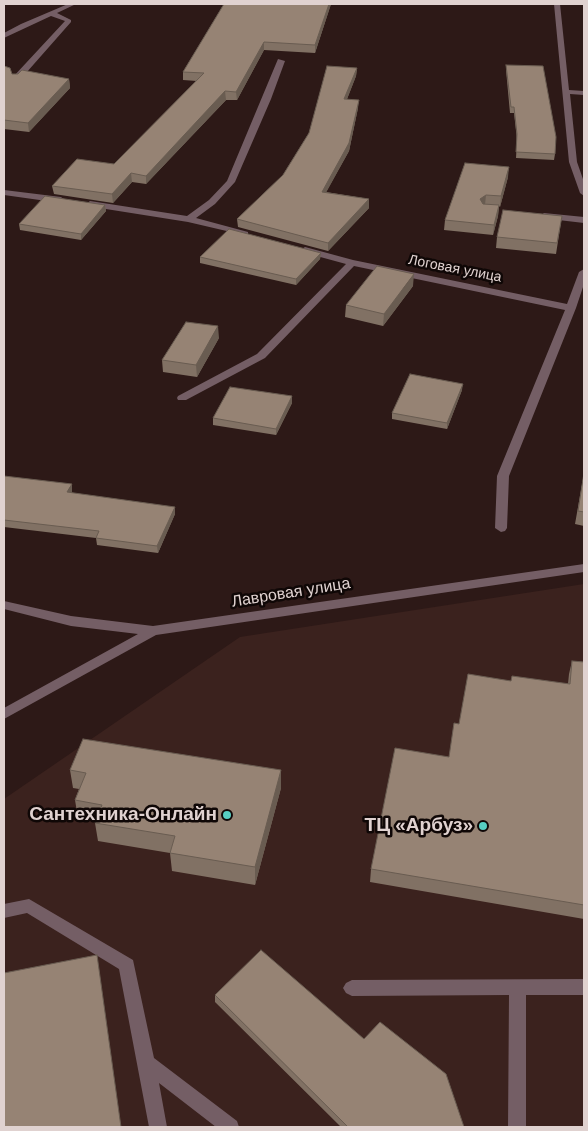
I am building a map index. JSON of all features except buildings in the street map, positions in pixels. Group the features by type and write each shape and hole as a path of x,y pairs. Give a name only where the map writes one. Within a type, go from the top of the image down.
{"street":[{"path":"4,36 23,25 73,4"},
{"path":"557,4 574,162 584,193"},
{"path":"16,79 70,21 52,14"},
{"path":"189,218 212,202 231,182 267,99 281,61"},
{"path":"565,92 584,93"},
{"path":"4,192 189,218 256,237"},
{"path":"535,215 584,220"},
{"name":"Логовая улица","path":"295,248 352,264 571,308"},
{"path":"182,398 261,356 352,264"},
{"path":"501,528 503,476 584,272"},
{"name":"Лавровая улица","path":"4,605 71,622 153,631 584,568"},
{"path":"4,714 153,631"},
{"path":"4,911 30,906 127,965 158,1127"},
{"path":"518,987 518,1127"},
{"path":"352,988 584,987"},
{"path":"145,1062 230,1127"}],"shaded area":[{"path":"584,584 584,1127 4,1127 4,799 240,637"}],"place":[{"name":"Сантехника-Онлайн","path":"227,815"},
{"name":"ТЦ «Арбуз»","path":"483,826"}]}
